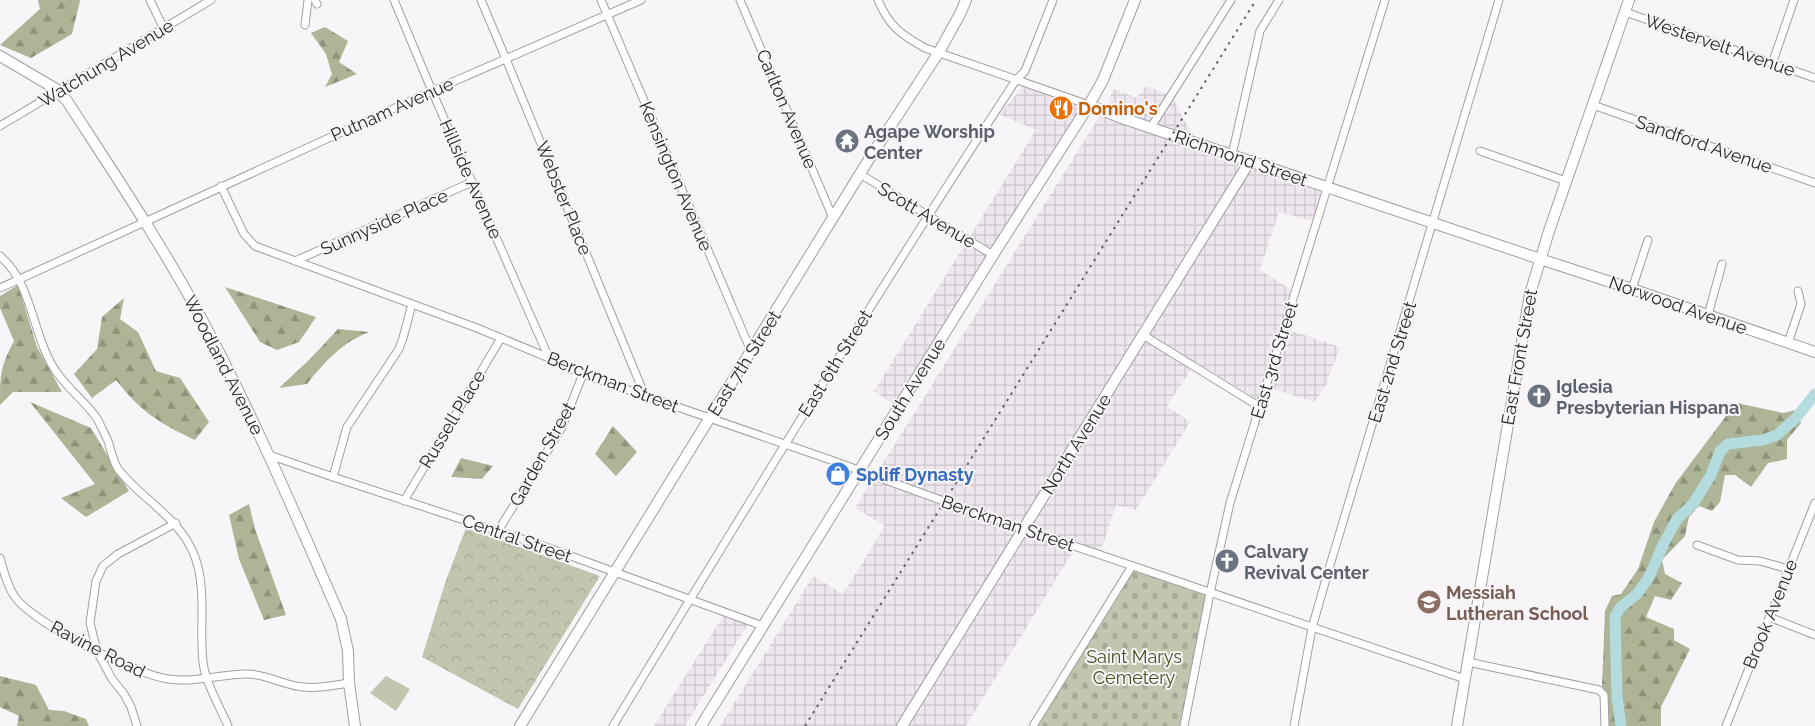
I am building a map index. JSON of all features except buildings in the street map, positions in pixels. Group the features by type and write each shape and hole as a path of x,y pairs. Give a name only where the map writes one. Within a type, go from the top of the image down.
{"street":[{"path":"150,0 164,29"},
{"name":"Watchung Avenue","path":"0,126 211,0"},
{"path":"305,25 308,0"},
{"name":"Hillside Avenue","path":"394,0 549,358"},
{"name":"Webster Place","path":"481,0 645,396"},
{"name":"Kensington Avenue","path":"601,0 751,351"},
{"name":"Putnam Avenue","path":"0,288 432,91 641,0"},
{"name":"Carlton Avenue","path":"740,0 833,218"},
{"name":"Richmond Street","path":"878,0 891,25 904,36 925,48 1151,128 1540,260"},
{"name":"East 7th Street","path":"520,726 860,174 939,52 966,0"},
{"name":"East 6th Street","path":"613,726 785,444 928,215 1016,80 1025,71 1053,0"},
{"name":"South Avenue","path":"701,726 993,255 1089,105 1103,80 1134,0"},
{"path":"1151,128 1231,0"},
{"path":"1232,155 1260,31 1278,0"},
{"name":"East 3rd Street","path":"1184,726 1230,503 1385,0"},
{"name":"East 2nd Street","path":"1294,726 1312,628 1499,0"},
{"name":"East Front Street","path":"1457,726 1530,294 1566,182 1629,0"},
{"path":"1772,64 1794,0"},
{"name":"Westervelt Avenue","path":"1625,12 1815,78"},
{"name":"Woodland Avenue","path":"0,56 57,91 67,101 144,221 205,325 270,455 341,619 348,651 349,683 355,726"},
{"name":"Sandford Avenue","path":"1592,105 1815,183"},
{"path":"1480,151 1566,182"},
{"name":"North Avenue","path":"902,726 1250,161"},
{"name":"Scott Avenue","path":"860,174 993,255"},
{"name":"Sunnyside Place","path":"295,261 472,182"},
{"name":"Berckman Street","path":"222,186 244,234 255,246 500,338 583,374 1024,529 1465,679"},
{"path":"1632,288 1648,240"},
{"path":"0,256 14,271 18,279 47,355 58,374 97,419 107,438 116,467 129,482 176,523 188,540 196,559 200,582 203,664 207,678 228,726"},
{"name":"Norwood Avenue","path":"1540,260 1632,288 1815,352"},
{"path":"1708,315 1722,264"},
{"path":"1788,343 1801,304 1798,291"},
{"path":"333,477 346,427 399,349 412,304"},
{"path":"1143,335 1260,407"},
{"name":"Russell Place","path":"404,501 500,338"},
{"name":"Garden Street","path":"498,531 561,429 583,374"},
{"name":"Central Street","path":"270,455 498,531 763,626"},
{"name":"Brook Avenue","path":"1726,726 1815,503"},
{"path":"137,726 127,701 112,679 97,651 90,623 96,581 103,566 118,554 176,523"},
{"path":"1697,544 1738,560 1760,561 1788,569"},
{"name":"Ravine Road","path":"0,560 7,582 16,598 30,612 60,631 129,668 154,677 191,681 250,674 304,688 349,683"},
{"path":"1033,726 1132,566"},
{"path":"1770,617 1815,635"},
{"path":"1468,662 1599,690 1602,692 1605,700 1606,726"}],"shaded area":[{"path":"1146,86 1172,96 1194,140 1324,184 1313,221 1279,212 1260,270 1293,291 1283,328 1340,347 1326,385 1314,402 1265,386 1260,401 1196,362 1167,406 1190,422 1136,510 1116,505 1100,553 1077,545 966,726 720,726 813,576 843,594 885,526 855,508 1109,101 1113,89 1137,98"},
{"path":"1023,87 1080,108 895,405 874,391 1036,130 999,114"},
{"path":"726,611 751,619 685,726 654,726"}],"green space":[{"path":"38,0 81,0 72,34 31,58 0,45 40,9"},
{"path":"325,27 348,41 339,62 357,74 325,87 332,74 326,54 311,33"},
{"path":"18,285 37,347 62,392 13,392 0,405 2,372 14,341 0,308 0,296"},
{"path":"225,287 316,317 299,342 277,350 260,342"},
{"path":"124,298 120,319 138,332 156,371 180,378 209,422 195,440 151,416 142,409 116,380 92,398 74,374 97,349 102,317"},
{"path":"338,329 369,332 342,347 320,368 307,384 279,388 311,358"},
{"path":"30,402 91,428 129,491 86,517 61,498 95,484"},
{"path":"1732,402 1783,413 1796,410 1801,423 1787,440 1787,459 1768,463 1751,487 1735,475 1725,475 1720,502 1712,511 1699,506 1689,517 1685,536 1662,560 1665,574 1682,583 1671,600 1655,596 1646,617 1674,629 1674,640 1690,649 1661,707 1661,726 1608,726 1609,713 1602,686 1605,611 1612,596 1621,594 1638,569 1654,522 1675,484 1726,416"},
{"path":"613,426 637,452 616,476 595,454"},
{"path":"461,458 493,466 482,479 451,477"},
{"path":"249,504 255,529 286,615 264,620 239,559 229,515"},
{"path":"466,528 600,576 518,709 422,657 446,580"},
{"name":"Saint Marys Cemetery","path":"1128,564 1208,592 1181,726 1029,726"},
{"path":"0,676 36,685 49,710 64,711 86,719 89,726 17,726 19,716 0,707"},
{"path":"386,676 410,689 396,711 370,693"}],"waterway":[{"path":"1621,726 1617,697 1615,617 1620,608 1638,593 1649,577 1677,519 1693,504 1711,475 1720,451 1728,444 1763,440 1777,435 1796,418 1815,394"}],"railway":[{"path":"805,726 1256,0"}],"place":[{"name":"Domino's","path":"1061,108"},
{"name":"Agape Worship Center","path":"847,141"},
{"name":"Iglesia Presbyterian Hispana","path":"1539,396"},
{"name":"Spliff Dynasty","path":"838,474"},
{"name":"Calvary Revival Center","path":"1227,561"},
{"name":"Messiah Lutheran School","path":"1429,602"}]}
